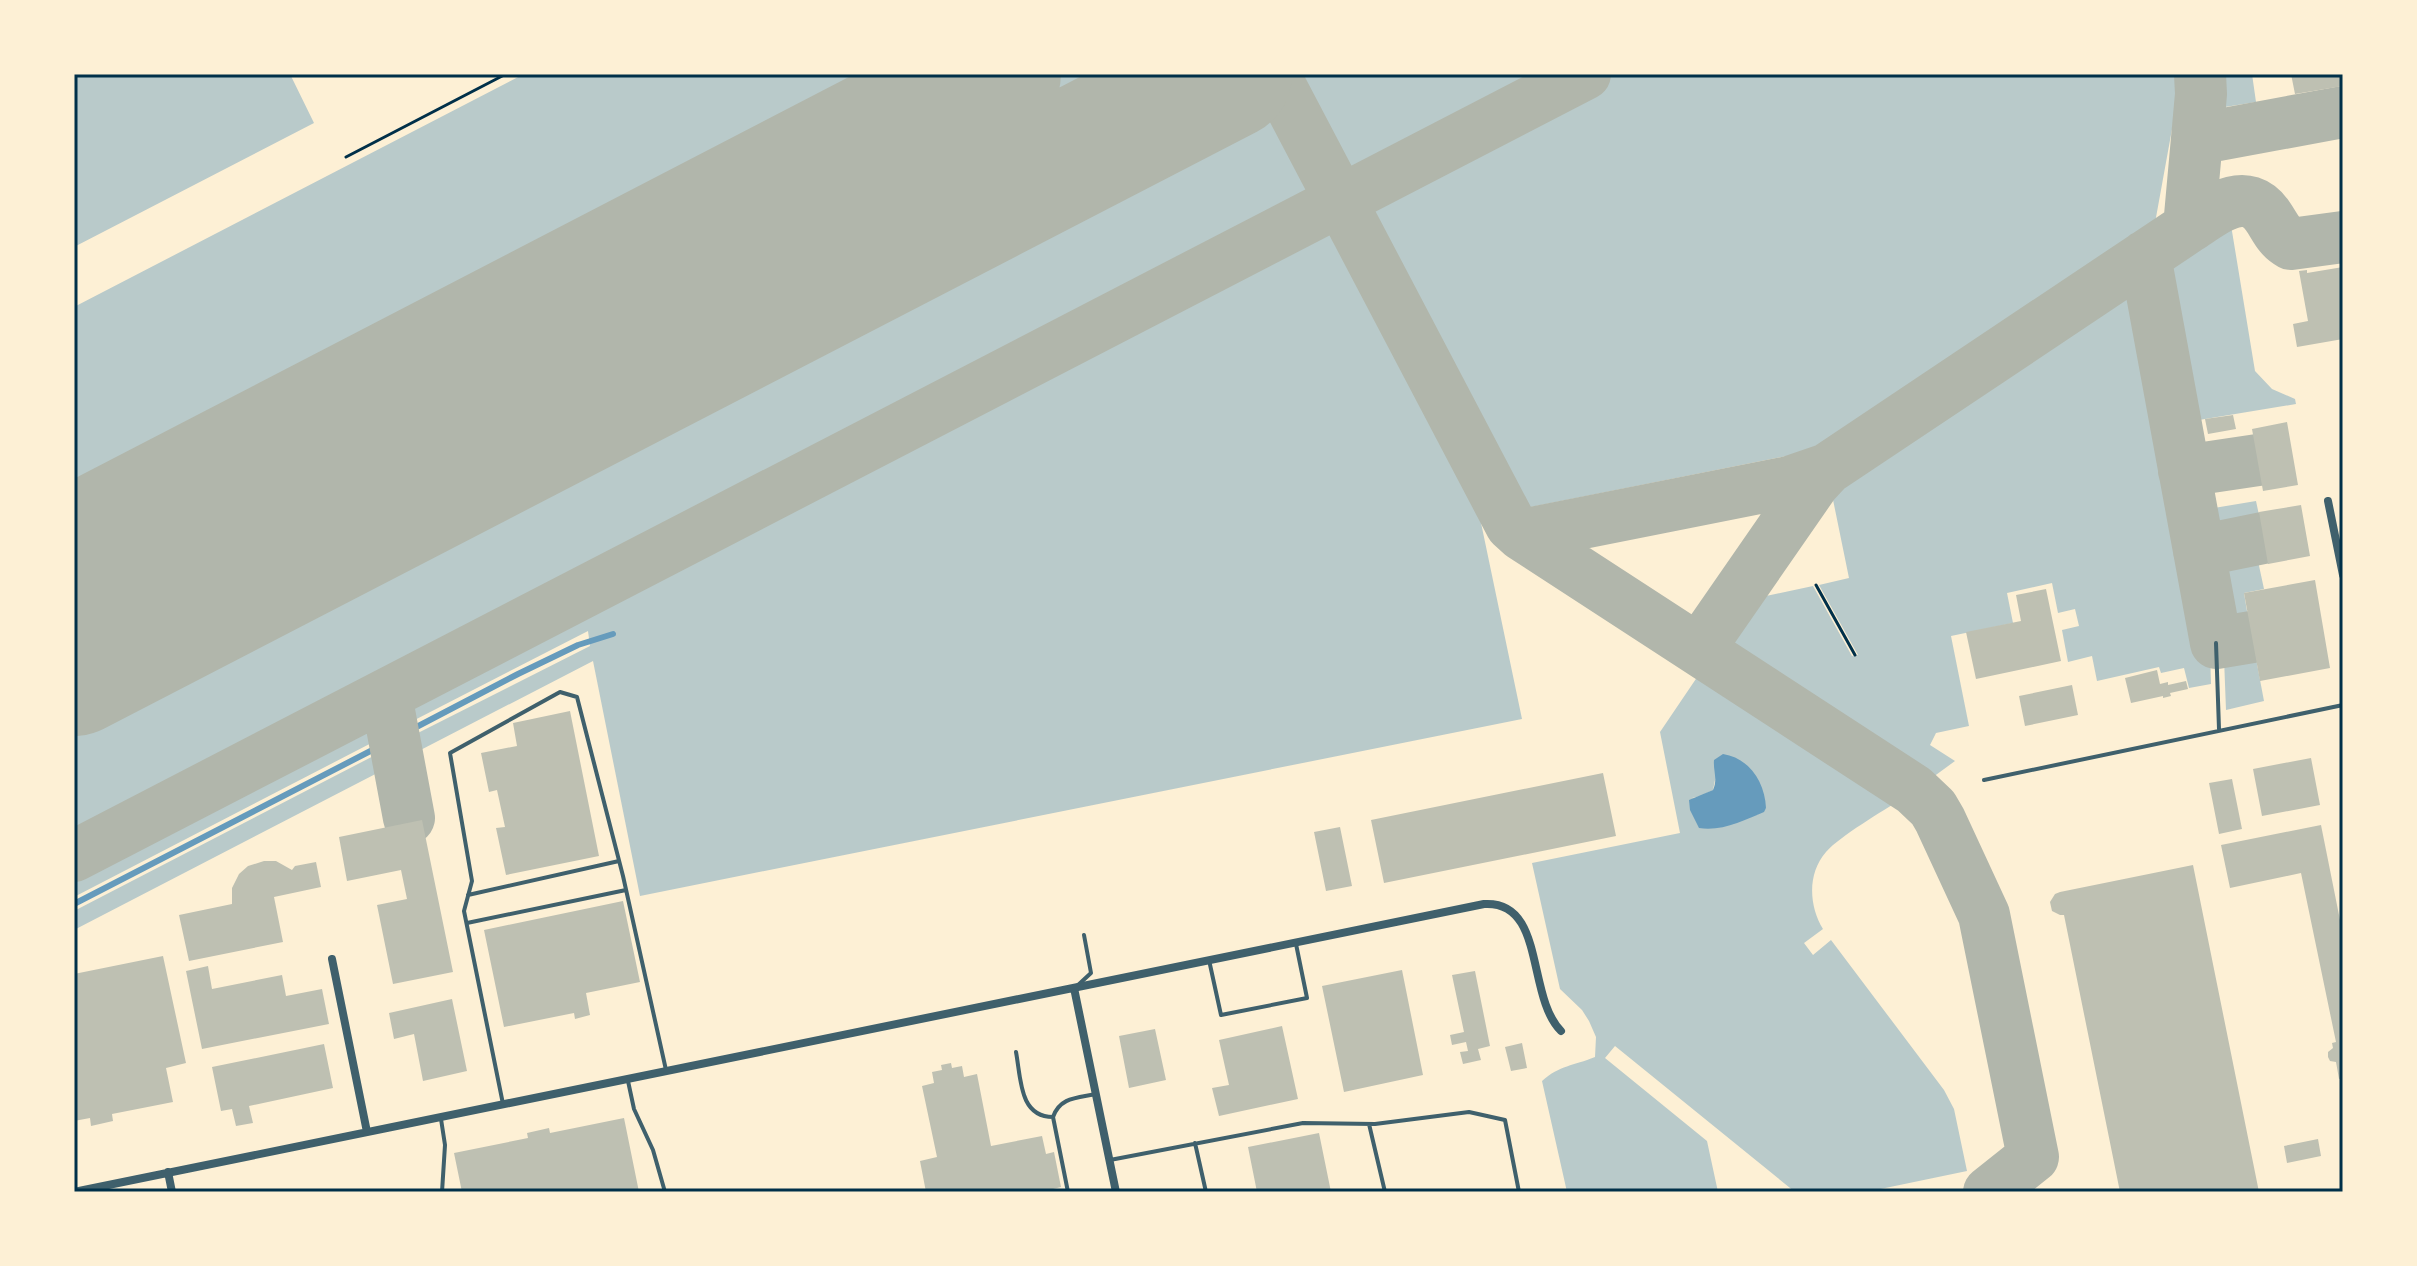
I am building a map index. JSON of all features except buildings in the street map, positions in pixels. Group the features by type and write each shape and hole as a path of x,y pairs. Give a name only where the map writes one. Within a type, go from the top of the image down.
{"street":[{"path":"2328,501 2343,575"},
{"path":"74,1192 1484,904 1505,908 1517,915 1525,926 1545,1007 1561,1031"},
{"path":"332,959 367,1132"},
{"path":"1074,988 1116,1192"},
{"path":"168,1172 172,1192"}],"lane":[{"path":"2216,643 2219,730"},
{"path":"503,1104 464,911 472,881 450,753 560,692 577,697 626,890 666,1071"},
{"path":"1984,780 2343,705"},
{"path":"468,895 619,861"},
{"path":"467,923 626,890"},
{"path":"1074,988 1091,973 1084,935"},
{"path":"1209,960 1221,1015 1307,998 1296,943"},
{"path":"1016,1052 1026,1102 1038,1115 1053,1117"},
{"path":"627,1079 634,1109 653,1150 665,1192"},
{"path":"1068,1192 1053,1117 1062,1102 1096,1094"},
{"path":"1110,1160 1303,1123 1369,1124 1469,1112 1505,1120 1519,1192"},
{"path":"440,1117 445,1145 442,1192"},
{"path":"1369,1124 1385,1192"},
{"path":"1195,1143 1206,1192"}],"path":[{"path":"346,157 506,74"},
{"path":"1816,585 1855,655"}],"shaded area":[{"path":"74,74 290,74 314,123 74,247"},
{"path":"524,74 1152,74 74,632 74,307"},
{"path":"1299,74 1552,74 1353,177"},
{"path":"1616,74 2182,74 2153,234 1823,453 1822,449 1526,508 1372,213 1376,199"},
{"path":"2216,74 2252,74 2256,102 2225,107"},
{"path":"1260,94 1314,197 74,840 74,709"},
{"path":"2230,219 2255,371 2272,389 2295,399 2296,404 2199,420 2205,451 2188,453 2155,270"},
{"path":"1317,229 1332,234 1480,518 1522,719 640,896 593,661 409,756 406,739 590,646 588,631 403,726 399,704"},
{"path":"2138,280 2143,283 2210,651 2211,684 2189,688 2184,668 2161,673 2159,667 2097,681 2092,656 2068,662 2062,630 2079,626 2075,609 2058,613 2052,583 2007,593 2013,623 1951,636 1969,726 1936,733 1930,745 1955,761 1924,781 1726,651 1723,641 1752,599 1813,586 1852,656 1858,655 1819,585 1849,578 1830,485"},
{"path":"2211,491 2214,508 2256,501 2259,515 2202,526 2195,494"},
{"path":"2258,561 2264,589 2244,593 2250,629 2228,633 2221,629 2210,570"},
{"path":"2230,648 2254,648 2264,701 2226,710 2224,658"},
{"path":"1704,667 1903,798 1826,852 1816,870 1812,890 1815,910 1823,929 1804,943 1813,955 1831,940 1944,1090 1954,1109 1967,1171 1866,1192 1795,1192 1615,1046 1605,1058 1707,1141 1718,1192 1567,1192 1542,1081 1561,1069 1595,1057 1596,1037 1582,1010 1560,989 1532,863 1680,833 1660,732","holes":["1716,775 1766,808 1757,815 1692,798 1713,790"]},
{"path":"378,715 383,737 74,897 74,873"},
{"path":"385,750 389,767 74,930 74,911"}],"water":[{"path":"1723,754 1741,760 1754,773 1763,789 1766,808 1764,812 1733,824 1699,828 1690,810 1689,800 1713,790 1714,760"}],"waterway":[{"path":"405,733 578,645 613,634"},
{"path":"74,904 384,744"}],"taxiway":[{"path":"1274,74 1511,525 1914,790 1933,808 1984,915 2033,1157 1989,1192"},
{"path":"74,856 1585,74"},
{"path":"1522,535 1789,482 1827,469 2189,227 2201,94 2200,74"},
{"path":"2197,139 2343,112"},
{"path":"2189,227 2218,208 2238,201 2258,206 2280,235 2291,244 2343,237"},
{"path":"2145,256 2216,643 2252,637"},
{"path":"2184,471 2258,460"},
{"path":"1699,649 1814,483 1827,469"},
{"path":"2199,551 2263,538"},
{"path":"386,695 409,818"}],"runway":[{"path":"74,552 996,74"},
{"path":"74,671 1227,74"}]}
